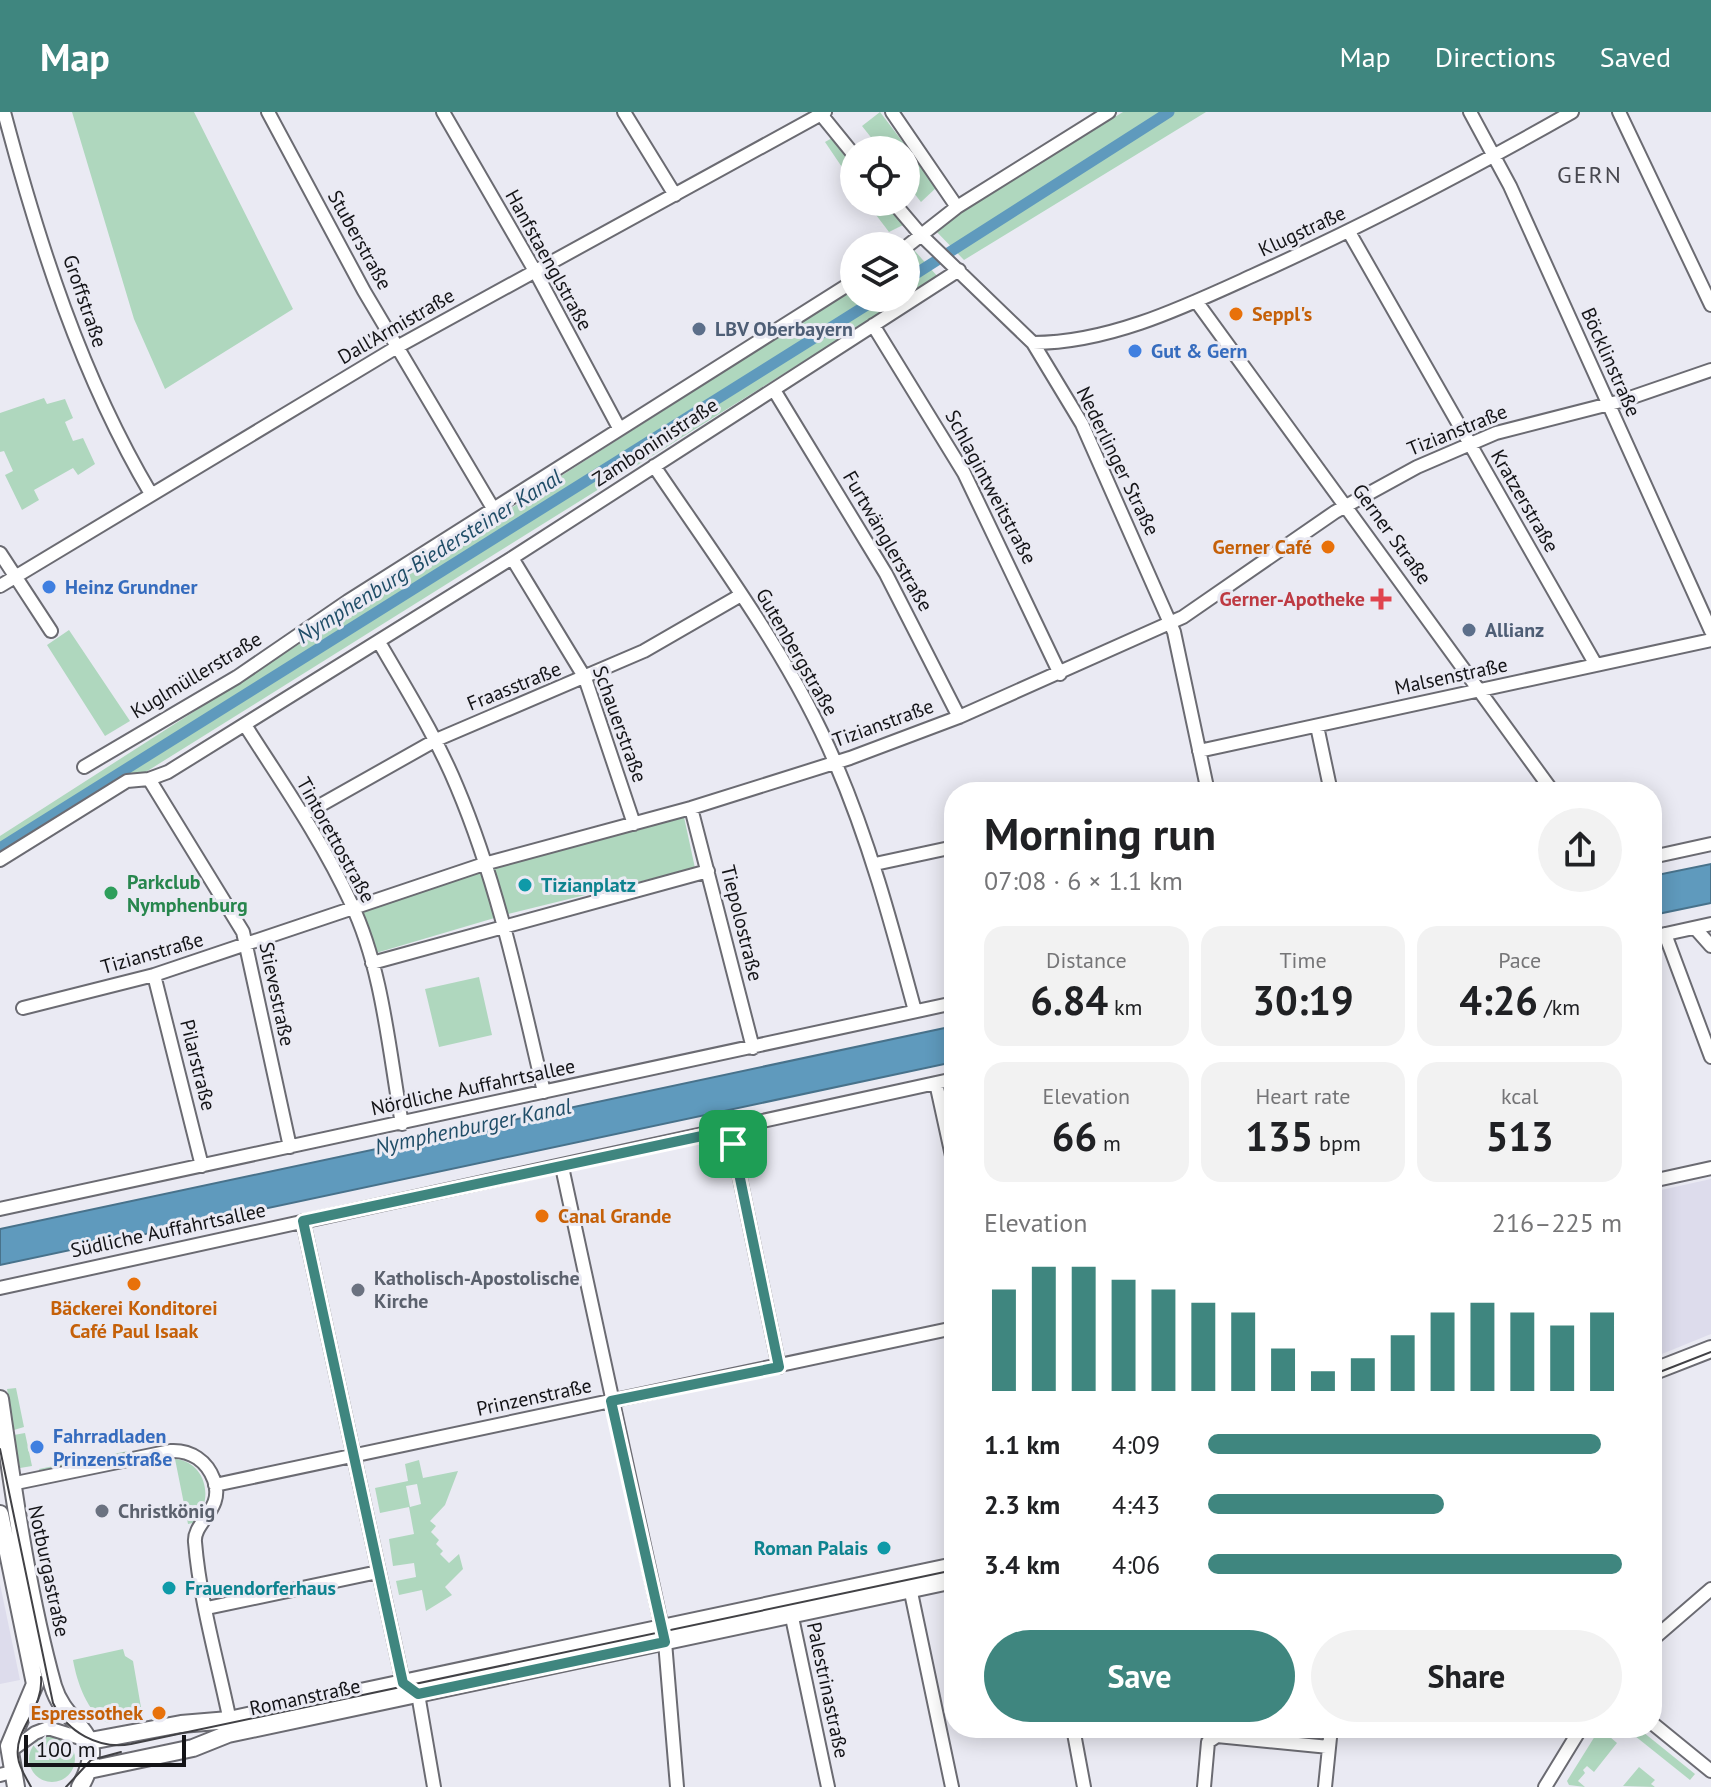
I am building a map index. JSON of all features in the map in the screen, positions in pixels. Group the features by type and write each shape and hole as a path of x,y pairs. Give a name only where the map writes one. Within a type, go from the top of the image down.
{"main road":[{"path":"1662,1368 1711,1349"},
{"name":"Notburgastraße","path":"0,1399 11,1484 54,1689 90,1741"},
{"name":"Notburgastraße","path":"0,1514 35,1684 9,1752"},
{"name":"Romanstraße","path":"909,1583 944,1570"},
{"name":"Romanstraße","path":"90,1741 181,1724 231,1727 418,1694 664,1635 909,1583 944,1581"},
{"name":"Romanstraße","path":"89,1770 193,1748 231,1727 403,1683 664,1635"},
{"path":"80,1787 89,1770 90,1741"},
{"path":"9,1752 9,1778"}],"street":[{"name":"Groffstraße","path":"4,112 72,330 108,419 151,494"},
{"name":"Stuberstraße","path":"268,112 397,347 494,510"},
{"name":"Hanfstaenglstraße","path":"443,112 535,271 619,428"},
{"path":"624,112 675,195"},
{"path":"892,112 957,207"},
{"path":"921,235 957,207 1109,112"},
{"name":"Böcklinstraße","path":"1470,112 1493,154 1711,631"},
{"name":"Klugstraße","path":"1033,343 1079,339 1196,301 1349,232 1572,112"},
{"path":"1619,112 1711,305"},
{"name":"Dall'Armistraße","path":"0,586 397,347 821,113"},
{"path":"821,113 840,137"},
{"name":"Nederlinger Straße","path":"905,216 1033,343 1095,449 1171,622 1204,782"},
{"name":"Kratzerstraße","path":"1349,232 1596,665"},
{"name":"Zamboninistraße","path":"0,860 127,781 149,779 245,725 512,558 959,270"},
{"name":"Kuglmüllerstraße","path":"84,767 237,677 348,601 840,290"},
{"name":"Gerner Straße","path":"1196,301 1546,782"},
{"name":"Schlagintweitstraße","path":"873,325 964,473 1060,674"},
{"name":"Tizianstraße","path":"23,1008 154,975 247,945 352,905 484,864 691,808 835,762 959,717 1060,674 1191,612 1346,505 1417,467 1519,426 1609,404 1711,370"},
{"name":"Furtwänglerstraße","path":"774,390 886,574 959,717"},
{"name":"Gutenbergstraße","path":"654,466 741,595 795,683 835,762 875,864 915,1011"},
{"path":"0,553 51,631"},
{"name":"Schauerstraße","path":"512,558 585,678 634,824"},
{"name":"Fraasstraße","path":"303,815 436,740 585,678 669,637 741,595"},
{"name":"Malsenstraße","path":"1199,751 1711,640"},
{"path":"379,642 436,740 458,788 502,926 544,1092"},
{"name":"Tintorettostraße","path":"245,725 303,815 352,905 372,963 402,1124"},
{"path":"1317,726 1329,782"},
{"name":"Stievestraße","path":"149,779 237,918 247,945 290,1147"},
{"name":"Tiepolostraße","path":"691,808 753,1048"},
{"path":"1662,855 1711,844"},
{"path":"875,864 944,849"},
{"path":"372,963 708,871"},
{"path":"1662,935 1711,924"},
{"path":"1695,928 1711,946"},
{"path":"1662,943 1711,1057"},
{"name":"Pilarstraße","path":"154,975 202,1166"},
{"name":"Nördliche Auffahrtsallee","path":"0,1209 944,1005"},
{"name":"Südliche Auffahrtsallee","path":"0,1288 944,1081"},
{"path":"936,1083 944,1119"},
{"path":"730,1130 779,1367"},
{"path":"562,1167 664,1635 677,1787"},
{"path":"1662,1179 1711,1168"},
{"path":"303,1221 403,1683 418,1694 434,1787"},
{"name":"Prinzenstraße","path":"215,1485 944,1330"},
{"path":"11,1484 178,1450 201,1460 215,1485 211,1513 194,1540 231,1727"},
{"path":"207,1608 378,1572"},
{"path":"909,1583 952,1787"},
{"path":"1662,1631 1711,1589"},
{"name":"Palestrinastraße","path":"790,1608 828,1787"},
{"path":"9,1752 35,1733 48,1728 90,1741"},
{"path":"1662,1731 1711,1771"},
{"path":"1075,1738 1084,1787"},
{"path":"1204,1787 1208,1742 1214,1738"},
{"path":"1237,1738 1329,1747"},
{"path":"1325,1787 1330,1738"},
{"path":"1545,1787 1575,1738"}],"shaded area":[{"path":"1711,1179 1711,1334 1662,1354 1662,1190"},
{"path":"0,1584 20,1680 0,1684"}],"green space":[{"path":"72,112 194,112 293,309 165,389 134,319"},
{"path":"880,112 898,136 870,136 862,126"},
{"path":"1123,112 1206,112 964,260 932,227"},
{"path":"832,138 840,148 840,164 825,142"},
{"path":"920,165 937,187 920,201"},
{"path":"877,216 896,216 903,225 889,232"},
{"path":"920,257 938,277 920,288"},
{"path":"840,297 840,312 883,312 0,863 0,836"},
{"path":"44,398 47,404 65,399 73,418 65,422 73,441 83,438 95,464 78,475 73,468 34,490 39,500 22,510 5,475 13,471 4,451 0,452 0,413"},
{"path":"69,630 130,721 105,736 47,645"},
{"path":"684,817 695,868 508,914 376,953 360,912 493,868"},
{"path":"479,977 492,1035 439,1047 425,989"},
{"path":"16,1388 24,1427 14,1430 7,1389"},
{"path":"25,1433 32,1466 20,1468 14,1435"},
{"path":"128,1451 128,1454 40,1472 39,1469"},
{"path":"175,1459 194,1467 204,1484 204,1505 193,1523 188,1524"},
{"path":"419,1460 423,1478 458,1471 445,1505 430,1521 436,1526 431,1532 439,1540 436,1544 443,1551 440,1554 449,1563 459,1554 463,1569 445,1587 452,1595 426,1611 422,1590 399,1595 396,1581 416,1577 414,1563 393,1566 389,1539 414,1534 409,1507 380,1513 375,1488 408,1481 405,1464","holes":["417,1484 421,1504 410,1507 406,1486"]},
{"path":"123,1649 125,1656 133,1661 143,1719 108,1723 89,1704 80,1687 73,1660"},
{"path":"52,1736 61,1737 68,1743 74,1750 74,1768 68,1775 61,1781 52,1782 43,1781 36,1775 30,1768 29,1759 30,1750 36,1743 43,1737"},
{"path":"1594,1738 1611,1738 1617,1743 1594,1772 1587,1766 1583,1770 1585,1773 1578,1781 1585,1787 1569,1785 1567,1781"},
{"path":"1638,1738 1650,1738 1695,1774 1690,1780"},
{"path":"1639,1767 1655,1780 1651,1784 1655,1787 1623,1786"}],"water":[{"path":"1711,864 1711,903 1662,913 1662,874"},
{"name":"Nymphenburger Kanal","path":"944,1028 944,1064 0,1265 0,1229"}],"waterway":[{"name":"Nymphenburg-Biedersteiner Kanal","path":"920,271 1169,112"},
{"name":"Nymphenburg-Biedersteiner Kanal","path":"0,848 856,312"}],"tram line":[{"path":"1662,1371 1711,1352"},
{"path":"0,1449 53,1703 75,1730 85,1737 107,1744 131,1744 944,1572"},
{"path":"31,1787 20,1765 18,1747 38,1699 41,1677"},
{"path":"66,1787 91,1760 121,1752"}],"place":[{"name":"Seppl's","path":"1236,314"},
{"name":"LBV Oberbayern","path":"699,329"},
{"name":"Gut & Gern","path":"1135,351"},
{"name":"Gerner Café","path":"1328,547"},
{"name":"Heinz Grundner","path":"49,587"},
{"name":"Gerner-Apotheke","path":"1381,599"},
{"name":"Allianz","path":"1469,630"},
{"name":"Tizianplatz","path":"525,885"},
{"name":"Parkclub Nymphenburg","path":"111,893"},
{"name":"Canal Grande","path":"542,1216"},
{"name":"Bäckerei Konditorei Café Paul Isaak","path":"134,1284"},
{"name":"Katholisch-Apostolische Kirche","path":"358,1290"},
{"name":"Fahrradladen Prinzenstraße","path":"37,1447"},
{"name":"Christkönig","path":"102,1511"},
{"name":"Roman Palais","path":"884,1548"},
{"name":"Frauendorferhaus","path":"169,1588"},
{"name":"Espressothek","path":"159,1713"}],"district":[{"name":"GERN","path":"1590,175"}],"route":[{"path":"730,1130 733,1144 779,1367 611,1401 665,1642 418,1694 403,1683 303,1221 730,1130"}]}
